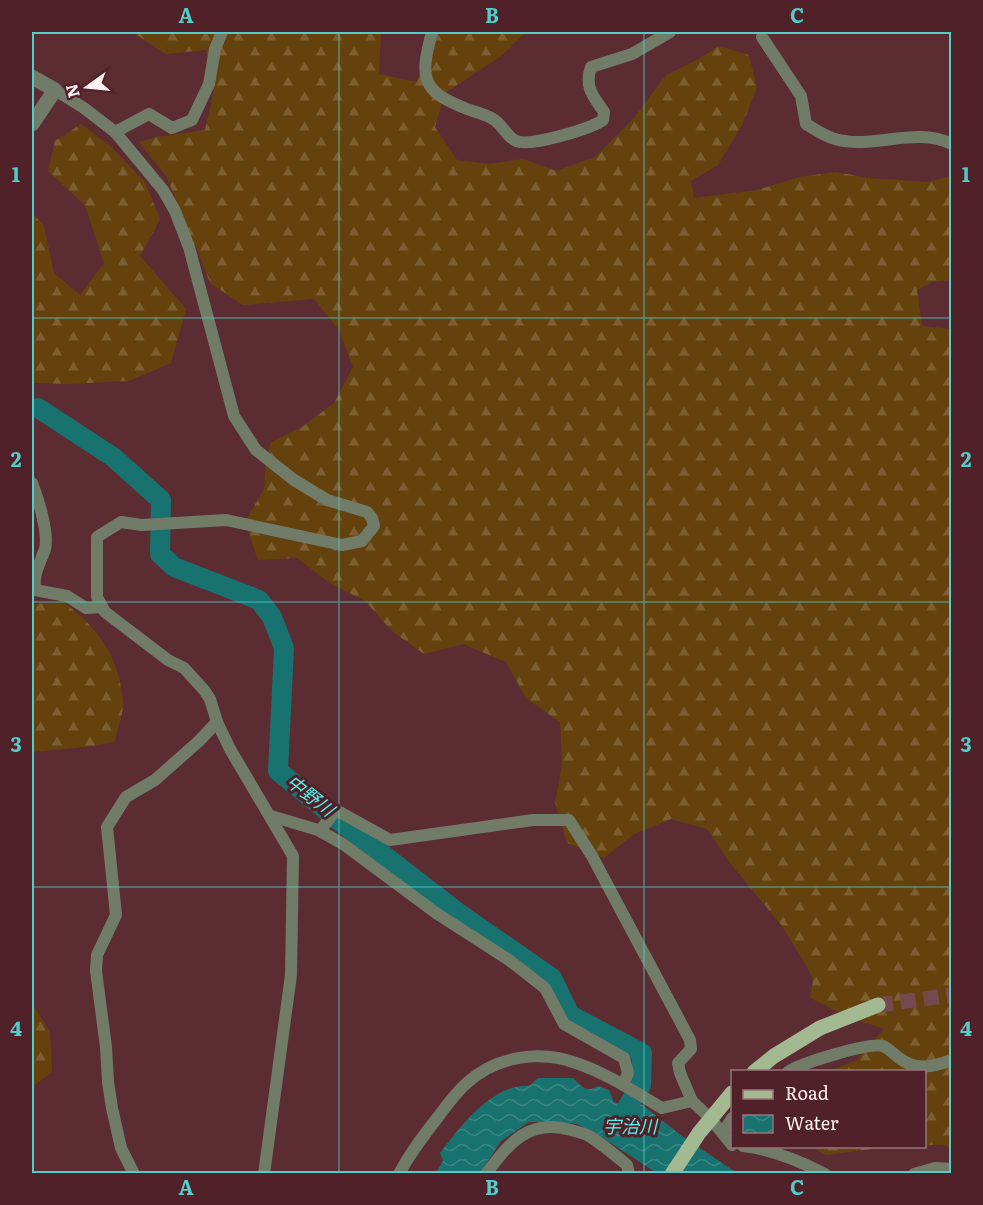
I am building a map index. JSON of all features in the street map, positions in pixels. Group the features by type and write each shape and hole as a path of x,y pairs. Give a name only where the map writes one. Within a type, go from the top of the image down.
{"main road":[{"path":"755,1070 819,1028 878,1005"},
{"path":"672,1173 699,1133 731,1094"}],"street":[{"path":"115,132 149,114 172,128 192,120 209,84 215,49 222,32"},
{"path":"432,32 424,62 426,79 437,94 448,102 493,119 511,138 519,142 532,142 593,126 603,120 604,112 590,92 587,78 591,67 632,54 670,32"},
{"path":"762,37 801,96 806,124 824,135 837,140 864,142 918,136 944,140 951,144"},
{"path":"32,77 84,108 115,132 163,190 175,211 189,247 234,416 256,450 294,480 327,500 367,512 374,526 362,541 342,546 226,520 148,525 121,522 97,537 97,597 105,612 168,660 184,668 210,699 217,722 246,778 271,816 292,856 291,975 264,1173"},
{"path":"32,124 55,90"},
{"path":"32,483 40,505 46,546 33,578 34,590 67,596 86,608 102,607"},
{"path":"134,1173 122,1148 112,1108 96,971 97,955 116,915 107,827 126,797 155,780 217,722"},
{"path":"320,831 336,810 390,840 533,820 569,820 591,856 690,1040 691,1048 678,1063 692,1101 711,1119 731,1144"},
{"path":"271,816 320,831 343,844 436,913 509,960 545,988 564,1024 624,1058 628,1073 623,1086"},
{"path":"791,1070 866,1046 884,1046 908,1065 917,1067 933,1067 951,1060"},
{"path":"399,1173 413,1149 455,1095 469,1081 492,1066 524,1056 558,1058 577,1063 662,1108 692,1101"},
{"path":"723,1133 731,1120"},
{"path":"486,1173 504,1149 518,1137 541,1127 563,1128 588,1135 627,1165 628,1173"},
{"path":"755,1148 789,1158 825,1173"},
{"path":"914,1173 935,1168 951,1169"}],"green space":[{"path":"132,32 381,32 379,74 417,82 427,43 435,32 526,32 500,57 445,93 435,127 457,160 489,164 523,159 556,171 595,157 634,118 666,75 719,46 749,55 757,88 742,125 718,165 691,181 694,198 757,190 799,177 836,172 870,178 927,182 951,176 951,280 932,282 917,290 922,326 952,329 951,1148 943,1145 926,1145 926,1070 832,1070 857,1060 884,1029 844,1015 810,998 813,979 806,965 782,926 730,863 707,829 671,819 634,834 604,858 567,843 555,803 562,764 560,722 526,698 506,662 463,644 424,654 392,631 365,601 330,583 297,558 258,560 245,522 264,489 266,459 271,442 302,427 334,403 353,367 339,330 314,299 243,305 210,283 196,246 185,231 166,176 139,142 205,130 214,90 206,50 166,54"},
{"path":"81,124 109,145 145,182 160,219 140,256 186,309 171,363 129,381 32,383 32,213 44,226 54,273 80,295 104,263 85,205 48,171 55,141"},
{"path":"63,602 87,622 112,659 121,688 122,713 115,741 95,746 32,752 32,604"},
{"path":"32,1003 50,1032 52,1072 32,1087"},
{"path":"814,1148 880,1148 826,1155"}],"water":[{"name":"宇治川","path":"538,1078 573,1078 587,1089 598,1086 609,1090 614,1102 621,1105 631,1096 682,1136 737,1173 657,1173 577,1124 529,1122 501,1141 480,1173 435,1174 443,1161 440,1153 478,1109 503,1092 516,1087 529,1086"}],"waterway":[{"name":"中野川","path":"38,408 113,457 161,500 160,554 174,567 259,600 272,617 284,648 278,771 457,912 552,978 570,1015 642,1053 641,1085 626,1109"}],"tunnel":[{"path":"878,1005 952,995"}]}
